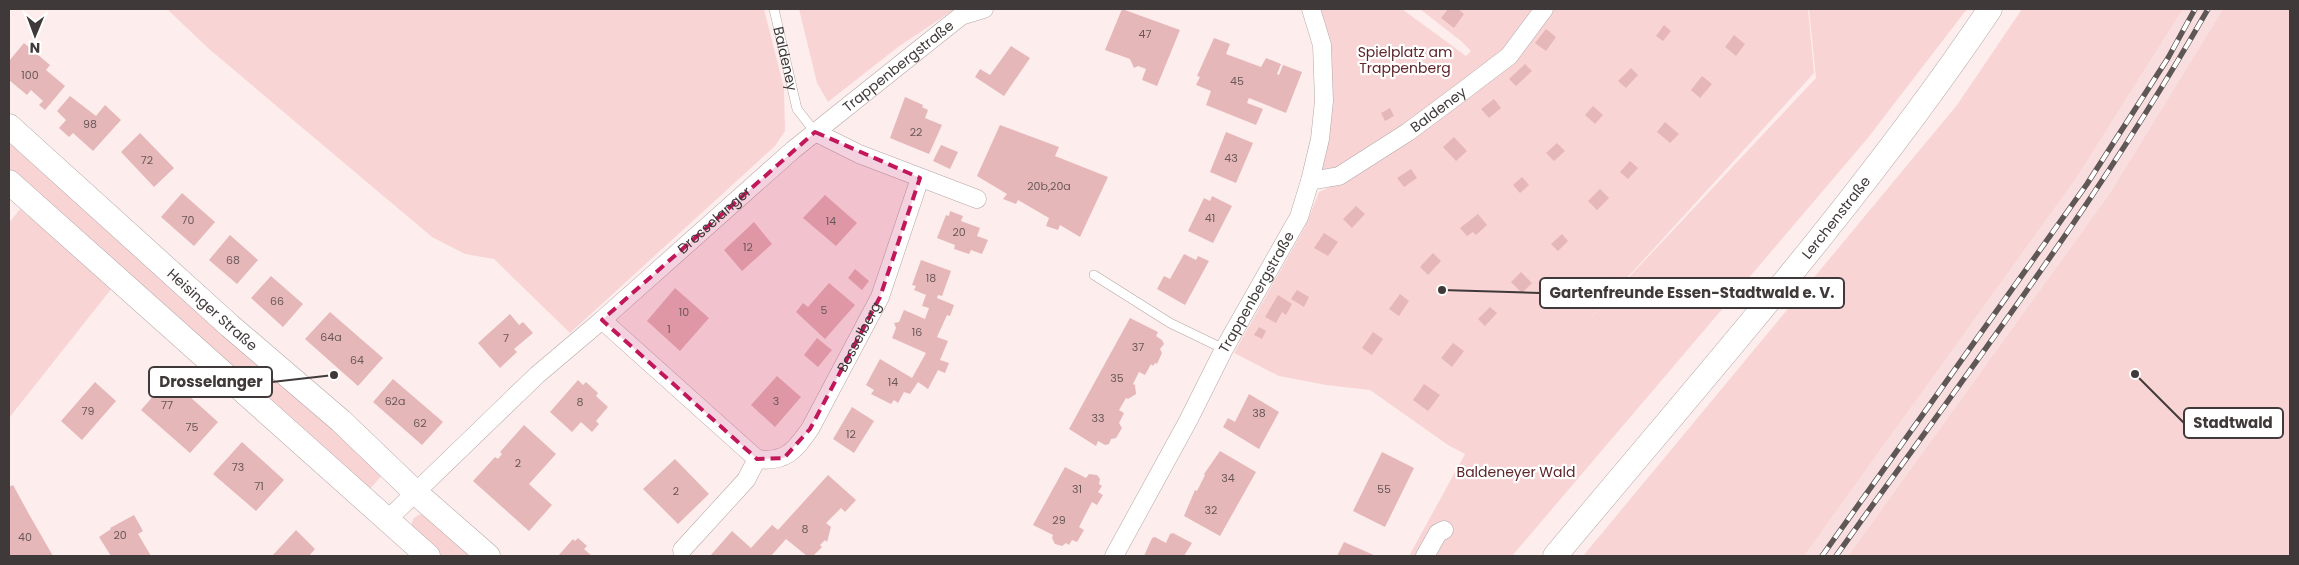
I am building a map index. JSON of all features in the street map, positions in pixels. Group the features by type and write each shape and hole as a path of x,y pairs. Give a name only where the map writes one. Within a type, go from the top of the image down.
{"main road":[{"name":"Lerchenstraße","path":"1554,556 1857,193 1942,81 1990,9"},
{"name":"Heisinger Straße","path":"9,126 230,326 341,421 416,493 488,556"},
{"path":"9,182 428,556"}],"street":[{"name":"Trappenbergstraße","path":"815,132 964,12 984,9"},
{"name":"Trappenbergstraße","path":"1114,556 1188,421 1224,349 1299,217 1320,139 1324,101 1324,60 1320,33 1310,9"},
{"name":"Baldeney","path":"1310,181 1339,176 1408,132 1509,56 1544,9"},
{"path":"815,132 841,146 976,199"},
{"name":"Drosselanger","path":"416,493 524,387 602,320 785,156 815,132"},
{"name":"Bosselberg","path":"758,459 772,461 784,458 799,445 810,428 880,297 920,178"},
{"path":"602,320 758,459 746,480 682,550"},
{"path":"387,520 416,493"},
{"path":"1425,556 1438,533 1444,530"}],"lane":[{"name":"Baldeney","path":"774,9 797,109 815,132"},
{"path":"1094,275 1170,323 1224,349"}],"highlighted area":[{"path":"815,132 920,178 880,297 810,429 784,458 757,459 602,320"}],"shaded area":[{"path":"2183,9 2223,9 2110,193 1848,556 1804,556 2077,177"}],"green space":[{"path":"167,9 764,9 784,88 785,131 775,146 570,333 494,259 465,254 432,237 209,49"},
{"path":"799,9 955,9 898,47 828,102 817,83"},
{"path":"1313,9 1402,9 1466,56 1471,51 1420,9 1808,9 1814,73 1585,324 1816,78 1809,9 1967,9 1867,139 1512,556 1409,556 1465,454 1448,445 1370,390 1326,385 1279,376 1234,353 1305,227 1319,192 1354,176 1338,172 1316,175 1324,140"},
{"path":"2022,9 2183,9 2077,177 1804,556 1583,556 1957,105"},
{"path":"2223,9 2290,9 2290,556 1848,556 2110,193"},
{"path":"9,137 384,473 368,491 9,170"},
{"path":"20,209 112,288 9,418 9,223"},
{"path":"429,513 477,556 438,556 411,527 416,516"}],"building":[{"path":"1122,9 1180,30 1157,86 1142,80 1146,69 1138,66 1134,68 1130,59 1105,50"},
{"path":"1448,9 1458,9 1464,14 1454,28 1441,18"},
{"path":"1664,25 1671,31 1663,41 1656,36"},
{"path":"1546,29 1556,37 1546,51 1535,43"},
{"path":"1734,35 1745,44 1736,56 1725,47"},
{"path":"1214,38 1230,44 1226,54 1261,67 1266,58 1281,64 1277,74 1279,75 1283,65 1302,72 1286,113 1249,98 1247,103 1263,109 1256,125 1206,105 1211,91 1196,85 1200,77 1197,76"},
{"path":"24,43 50,65 46,70 65,86 45,110 39,105 43,101 31,90 27,95 9,80 9,61"},
{"path":"1011,46 1030,58 1004,96 975,77 980,69 990,75"},
{"path":"1525,64 1532,71 1516,86 1509,79"},
{"path":"1631,68 1638,75 1626,88 1618,81"},
{"path":"1702,76 1712,84 1700,98 1691,90"},
{"path":"70,96 96,116 105,105 121,120 93,151 73,133 69,137 59,128 66,120 57,111"},
{"path":"905,97 923,105 922,107 928,110 925,118 942,125 929,154 890,138"},
{"path":"1494,99 1501,108 1489,118 1481,109"},
{"path":"1593,106 1603,115 1595,124 1585,115"},
{"path":"1390,108 1394,116 1385,121 1381,113"},
{"path":"1665,122 1679,134 1670,143 1657,132"},
{"path":"1000,125 1059,147 1055,156 1108,177 1080,237 1060,225 1058,230 1046,226 1049,218 1018,200 1016,204 1003,199 1007,194 977,176"},
{"path":"1226,132 1253,143 1236,183 1210,172"},
{"path":"140,133 174,168 154,187 121,152"},
{"path":"1454,137 1467,151 1456,161 1443,147"},
{"path":"1557,143 1565,151 1554,161 1546,153"},
{"path":"941,145 958,152 950,169 933,161"},
{"path":"1630,161 1638,168 1628,179 1620,172"},
{"path":"1411,169 1417,178 1404,187 1397,178"},
{"path":"1522,177 1529,185 1520,193 1513,185"},
{"path":"1600,189 1609,198 1597,210 1588,201"},
{"path":"182,193 215,222 194,246 161,217"},
{"path":"825,195 857,223 836,246 803,218"},
{"path":"1212,196 1232,206 1213,243 1188,231 1204,198 1210,201"},
{"path":"1356,206 1365,214 1352,228 1343,219"},
{"path":"950,211 963,216 961,221 980,228 977,236 988,240 982,254 971,250 969,254 954,249 955,245 937,238 946,215 949,216"},
{"path":"1478,214 1487,225 1476,235 1473,232 1467,236 1460,228"},
{"path":"754,222 772,244 742,271 724,250"},
{"path":"1324,233 1338,242 1328,256 1314,248"},
{"path":"1562,234 1568,241 1558,251 1551,244"},
{"path":"230,235 258,260 237,284 209,260"},
{"path":"1433,253 1441,261 1428,275 1420,267"},
{"path":"1184,254 1196,260 1198,256 1209,261 1185,305 1157,289 1164,276 1170,279"},
{"path":"921,260 951,271 942,296 938,295 937,298 954,305 950,316 947,315 937,337 948,341 940,360 949,363 945,373 938,370 928,389 918,382 910,394 904,392 898,403 894,400 891,404 871,394 874,390 866,385 880,359 912,378 926,353 892,338 896,328 894,323 899,322 904,310 925,319 929,308 922,306 926,295 914,290 916,286 912,285"},
{"path":"855,269 869,281 862,290 848,278"},
{"path":"1521,272 1532,283 1522,293 1511,282"},
{"path":"271,276 303,304 283,327 251,298"},
{"path":"829,283 855,305 825,339 796,312 803,303 808,307"},
{"path":"675,288 709,318 680,351 647,321"},
{"path":"1297,290 1309,297 1304,307 1291,299"},
{"path":"1400,294 1409,301 1399,316 1389,309"},
{"path":"1278,295 1292,304 1286,315 1282,312 1276,323 1265,317"},
{"path":"1490,307 1497,313 1485,326 1478,319"},
{"path":"330,312 383,358 358,386 305,339"},
{"path":"510,314 519,325 523,322 533,333 514,349 517,352 500,368 478,343"},
{"path":"1130,318 1158,332 1156,336 1164,344 1160,349 1162,353 1157,364 1155,363 1153,366 1151,364 1145,375 1139,372 1133,384 1135,385 1136,394 1128,399 1126,398 1119,410 1124,413 1119,423 1122,428 1116,438 1111,439 1109,444 1105,445 1098,441 1096,446 1069,429"},
{"path":"1259,327 1266,331 1262,339 1254,335"},
{"path":"1373,332 1383,339 1372,355 1362,348"},
{"path":"817,338 832,350 818,367 804,355"},
{"path":"1453,343 1464,351 1452,367 1441,358"},
{"path":"777,376 801,397 775,427 751,405"},
{"path":"169,378 218,422 190,453 141,410"},
{"path":"393,379 443,422 422,445 373,402"},
{"path":"578,380 583,385 586,382 598,393 596,396 608,407 596,421 599,424 592,432 581,422 572,432 550,412"},
{"path":"95,382 116,401 82,440 61,421"},
{"path":"1424,384 1440,395 1428,411 1413,400"},
{"path":"1249,394 1279,412 1259,449 1223,427 1228,418 1235,422"},
{"path":"852,407 874,421 854,453 833,439"},
{"path":"524,425 556,454 529,484 552,505 529,531 473,481 495,457 498,459 502,454 500,452"},
{"path":"242,442 284,480 256,511 213,474"},
{"path":"1220,451 1256,472 1220,536 1184,516 1195,490 1197,491 1204,474"},
{"path":"1382,452 1414,468 1385,527 1353,511"},
{"path":"675,459 709,494 678,524 643,489"},
{"path":"1065,467 1086,478 1089,474 1097,475 1100,479 1099,484 1102,486 1098,492 1103,495 1097,505 1092,502 1079,527 1084,530 1077,542 1072,540 1069,545 1066,543 1062,546 1055,544 1052,538 1053,535 1033,525"},
{"path":"828,475 856,500 845,512 841,508 826,523 831,527 827,542 825,540 820,545 822,547 813,556 807,556 786,539 771,556 710,556 732,531 751,548 772,525 778,530"},
{"path":"13,485 53,556 9,556 9,487"},
{"path":"134,515 143,531 138,534 151,556 111,556 99,537 110,528"},
{"path":"296,530 315,549 309,556 272,556"},
{"path":"1173,533 1192,543 1184,556 1144,556 1152,538 1155,537 1166,543 1170,534"},
{"path":"578,538 587,546 584,549 592,556 558,556 573,539 575,541"},
{"path":"1344,542 1376,556 1337,556"}],"railway":[{"path":"1822,556 2087,184 2168,58 2195,9"},
{"path":"1836,556 1981,355 2076,219 2122,150 2208,9"}],"place":[{"name":"Gartenfreunde Essen-Stadtwald e. V.","path":"1442,290"},
{"name":"Stadtwald","path":"2135,374"},
{"name":"Drosselanger","path":"334,375"}],"park label":[{"name":"Spielplatz am Trappenberg","path":"1405,60"},
{"name":"Baldeneyer Wald","path":"1516,472"}]}
